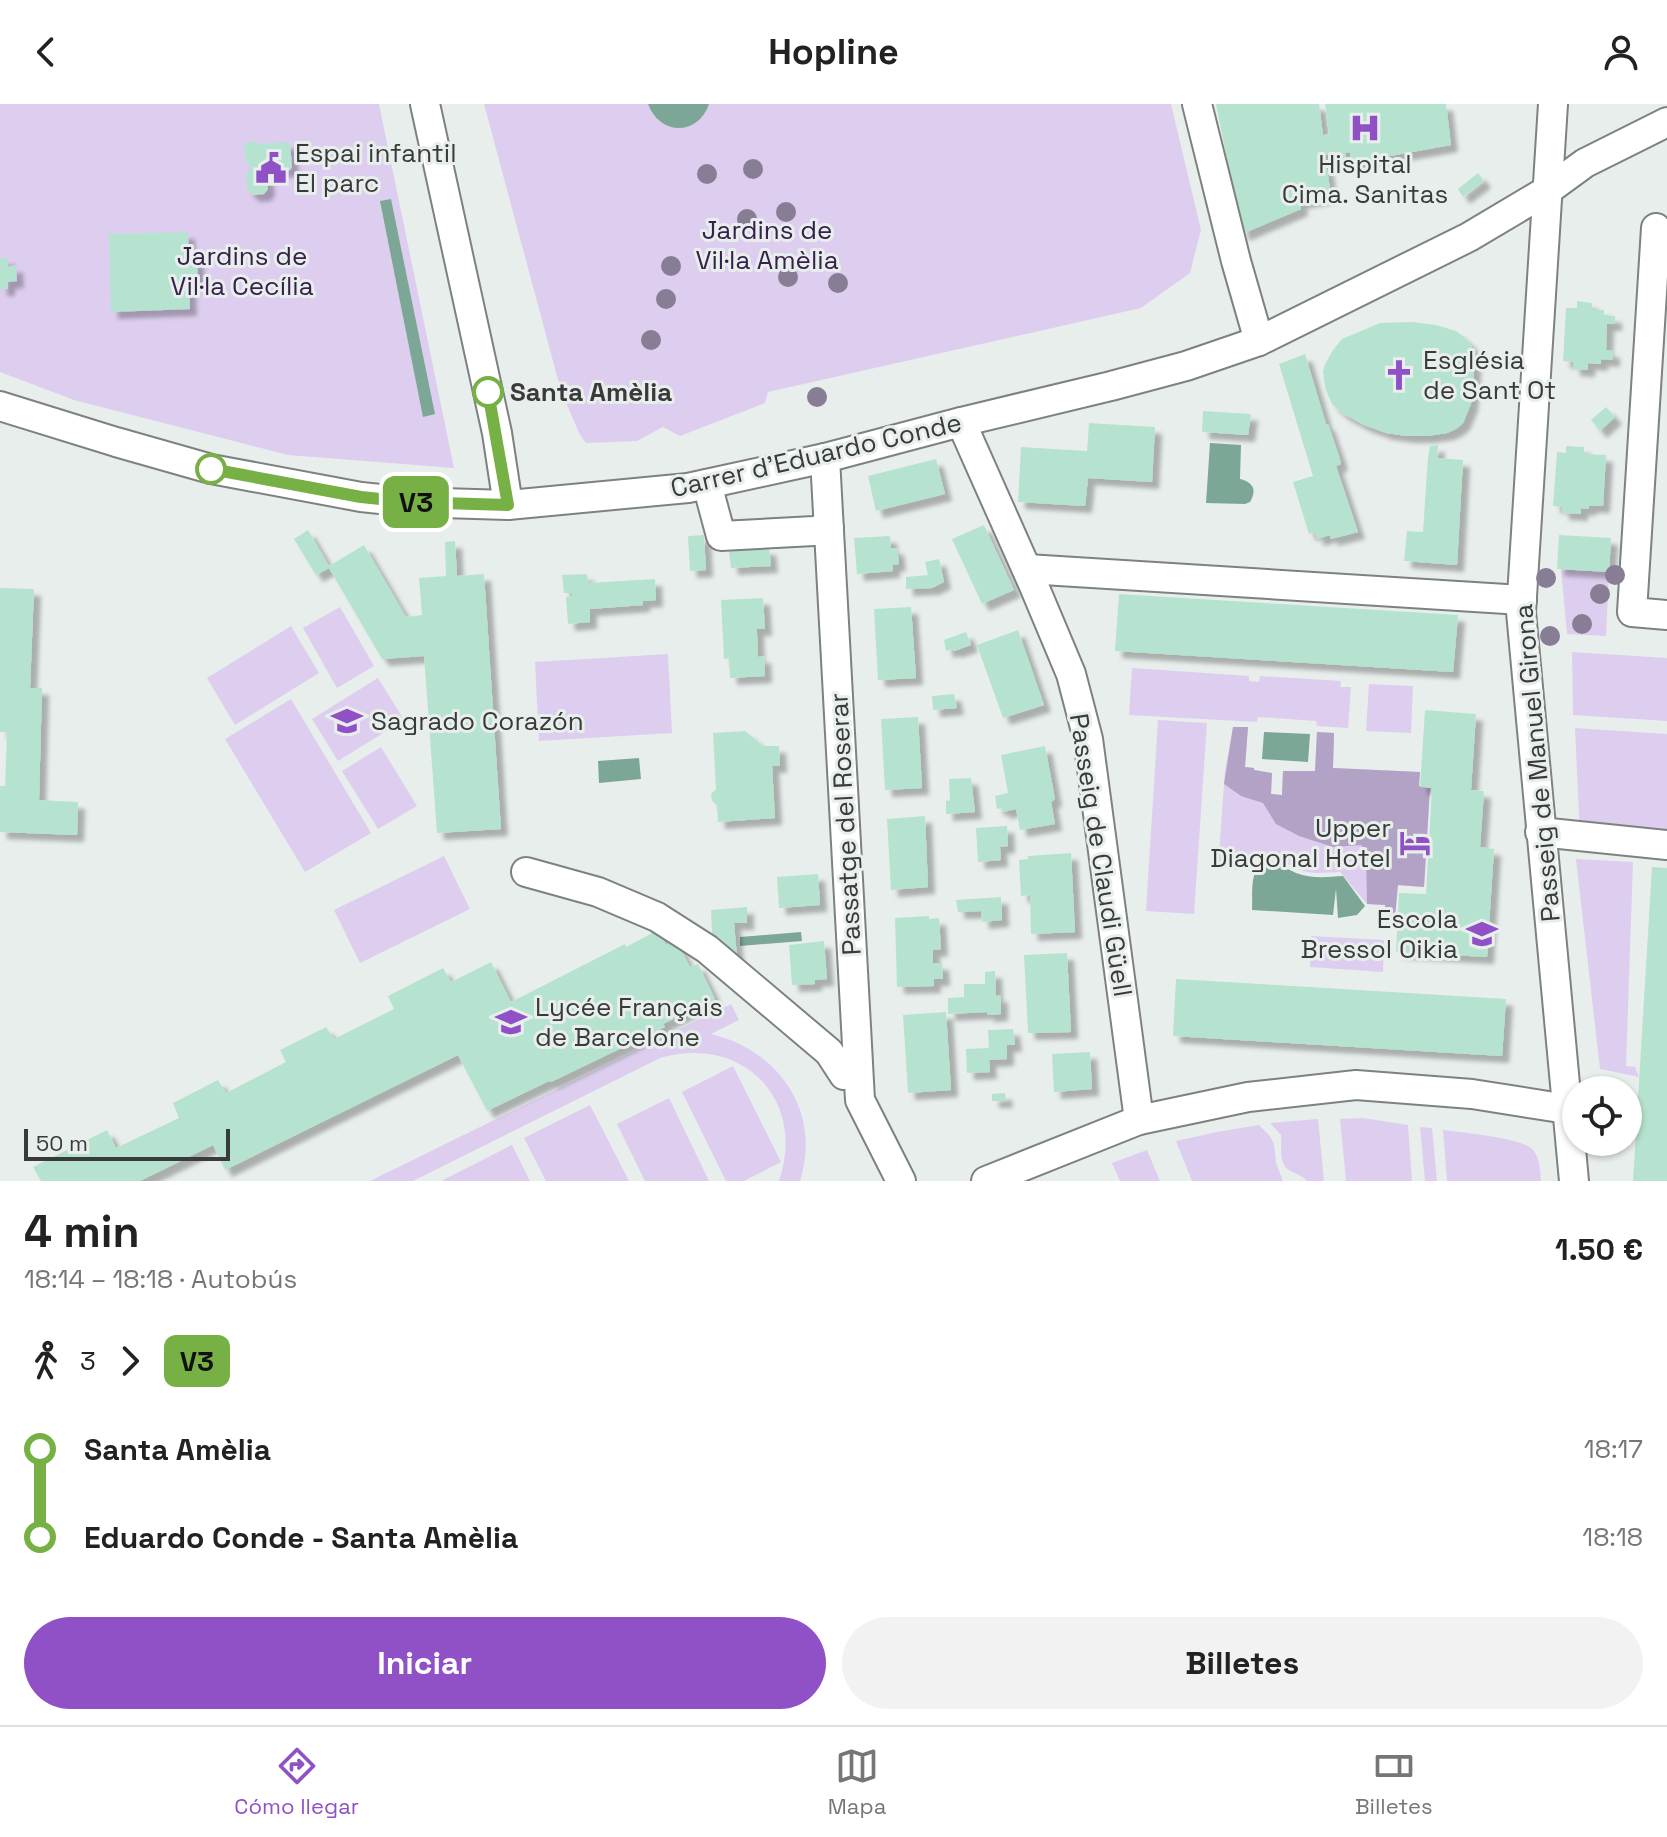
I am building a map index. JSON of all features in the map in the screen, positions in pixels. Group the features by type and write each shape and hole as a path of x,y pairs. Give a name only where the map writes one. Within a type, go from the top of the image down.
{"street":[{"path":"425,104 497,433 508,505"},
{"path":"1197,104 1259,341"},
{"name":"Passeig de Manuel Girona","path":"1553,104 1521,612 1564,1076"},
{"name":"Carrer d'Eduardo Conde","path":"0,406 173,459 263,480 361,497 508,505 688,488 825,458 1186,366 1259,341 1469,237 1548,190 1585,163 1667,122"},
{"path":"1656,228 1632,612 1667,615"},
{"name":"Passeig de Claudi Güell","path":"961,422 1071,674 1088,739 1139,1120"},
{"name":"Passatge del Roserar","path":"825,458 860,1100 901,1181"},
{"path":"707,484 721,536 829,528"},
{"path":"1027,569 1522,600"},
{"path":"1540,832 1667,845"},
{"path":"526,872 598,892 657,917 707,949 829,1052 844,1075"},
{"path":"986,1181 1139,1120 1248,1097 1356,1085 1472,1094 1562,1108"},
{"name":"Passeig de Manuel Girona","path":"1572,1156 1574,1181"}],"green space":[{"name":"Jardins de Vil·la Cecília","path":"0,104 379,104 454,468 288,455 74,400 0,372"},
{"name":"Jardins de Vil·la Amèlia","path":"484,104 1171,104 1201,230 1190,273 1141,308 768,392 765,403 680,436 663,427 637,441 586,443 561,391"},
{"path":"1561,569 1609,572 1606,636 1567,634"},
{"path":"340,607 374,666 337,688 303,628"},
{"path":"291,626 319,673 235,725 207,678"},
{"path":"1572,652 1667,658 1667,721 1573,715"},
{"path":"668,654 672,733 539,741 535,662"},
{"path":"1132,668 1249,676 1249,681 1259,682 1260,676 1341,681 1340,687 1351,687 1348,728 1317,726 1316,721 1258,717 1257,722 1129,715"},
{"path":"378,678 404,720 338,761 312,719"},
{"path":"1369,684 1413,686 1411,733 1366,731"},
{"path":"291,699 371,833 305,872 225,739"},
{"path":"1158,720 1207,723 1194,914 1146,911"},
{"path":"1233,727 1248,727 1245,767 1272,773 1271,794 1282,795 1283,771 1315,771 1317,732 1334,733 1333,768 1420,772 1419,786 1430,788 1424,887 1397,885 1395,918 1385,922 1385,905 1367,904 1340,872 1308,872 1263,855 1247,860 1240,870 1218,867 1225,771"},
{"path":"1575,728 1667,734 1667,845 1580,836"},
{"path":"381,747 417,806 378,829 342,771"},
{"path":"444,856 470,909 360,963 334,910"},
{"path":"1576,859 1633,862 1626,1066 1635,1067 1639,1076 1600,1069"},
{"path":"1311,936 1384,940 1383,972 1310,967"},
{"path":"731,1004 739,1020 711,1034 757,1054 775,1069 789,1088 805,1131 805,1156 800,1181 779,1181 785,1151 784,1124 775,1100 761,1080 741,1065 717,1056 690,1053 660,1058 413,1181 370,1181"},
{"path":"733,1066 781,1162 744,1181 726,1181 682,1092"},
{"path":"669,1098 709,1181 645,1181 617,1124"},
{"path":"590,1105 629,1181 546,1181 524,1138"},
{"path":"1363,1118 1408,1125 1412,1181 1346,1181 1340,1119"},
{"path":"1318,1119 1324,1181 1307,1181 1286,1167 1282,1159 1281,1135 1270,1123"},
{"path":"1259,1125 1274,1144 1276,1163 1283,1181 1192,1181 1176,1141"},
{"path":"1420,1127 1432,1128 1437,1181 1425,1181"},
{"path":"1443,1130 1506,1139 1528,1146 1537,1158 1541,1181 1447,1181"},
{"path":"512,1145 530,1181 443,1181 443,1180"},
{"path":"1147,1150 1160,1181 1120,1181 1112,1163"}],"shaded area":[{"path":"648,104 709,104 697,122 679,128 661,122"},
{"path":"391,199 435,414 423,417 380,201"},
{"path":"1210,443 1241,445 1240,479 1252,487 1254,493 1250,502 1206,503"},
{"path":"1233,727 1248,727 1245,767 1272,773 1271,794 1282,795 1283,771 1315,771 1317,732 1334,733 1333,768 1420,772 1419,786 1430,788 1424,887 1398,885 1395,918 1385,922 1385,905 1367,904 1366,852 1361,845 1333,847 1299,836 1276,824 1263,803 1241,796 1224,784"},
{"path":"1264,732 1310,734 1308,762 1262,759"},
{"path":"639,758 641,779 599,783 598,761"},
{"path":"1265,860 1308,876 1343,876 1365,906 1357,915 1338,918 1336,889 1333,915 1252,910 1254,875"},
{"path":"801,932 802,941 740,946 740,937"}],"building":[{"path":"1216,104 1319,104 1323,135 1329,134 1325,104 1446,104 1451,145 1351,163 1350,152 1345,153 1346,162 1329,165 1329,155 1325,155 1331,196 1300,202 1301,209 1242,234"},
{"name":"Espai infantil El parc","path":"246,142 290,144 292,167 290,170 266,172 268,189 264,194 253,195 247,190 246,173 251,169 246,162"},
{"path":"1478,173 1484,181 1463,197 1458,189"},
{"path":"188,232 189,259 197,259 198,283 189,283 190,309 111,312 109,234"},
{"path":"0,258 8,258 7,267 16,265 17,281 8,282 8,289 0,289"},
{"path":"1577,301 1592,303 1592,310 1604,310 1604,315 1615,316 1615,324 1607,324 1606,350 1613,351 1613,360 1601,359 1601,364 1588,363 1588,370 1573,369 1573,362 1563,361 1566,308 1577,308"},
{"name":"Església de Sant Ot","path":"1412,322 1456,331 1471,345 1474,371 1471,404 1463,423 1447,433 1407,436 1364,425 1332,404 1325,388 1325,364 1342,339 1380,323"},
{"path":"1305,354 1339,456 1341,464 1336,466 1358,532 1331,539 1330,535 1317,539 1315,532 1309,534 1293,482 1313,476 1279,364"},
{"path":"1606,407 1615,417 1600,431 1591,420"},
{"path":"1203,411 1251,414 1248,435 1202,432"},
{"path":"1089,423 1155,427 1152,482 1088,478 1085,506 1018,502 1021,447 1087,451"},
{"path":"1438,445 1437,458 1463,460 1457,565 1404,561 1407,531 1423,532 1428,457 1430,446"},
{"path":"1566,446 1584,447 1584,454 1606,455 1603,506 1581,508 1581,514 1562,513 1562,507 1553,506 1557,452 1566,453"},
{"path":"936,459 945,494 876,511 868,476"},
{"path":"984,525 1014,590 982,604 952,539"},
{"path":"308,530 329,566 364,545 406,617 422,615 419,578 446,576 445,542 455,541 457,576 484,574 501,829 437,833 424,656 382,659 329,568 316,575 294,539"},
{"path":"704,535 706,570 690,571 688,536"},
{"path":"1559,535 1611,538 1609,572 1557,569"},
{"path":"890,536 891,548 897,548 899,564 893,565 893,571 857,574 854,538"},
{"path":"769,548 771,566 731,568 729,551"},
{"path":"939,559 944,582 932,588 906,589 906,577 928,575 925,562"},
{"path":"587,574 588,583 655,579 656,600 643,601 643,605 590,609 590,622 568,624 566,597 572,596 572,593 564,593 562,575"},
{"path":"0,588 34,589 30,688 42,688 39,800 78,802 77,835 0,832 0,786 5,786 7,732 0,732"},
{"path":"1119,594 1458,615 1453,672 1115,651"},
{"path":"763,598 765,629 757,629 757,634 758,657 764,656 765,676 730,678 729,658 724,659 721,600"},
{"path":"911,607 916,678 878,680 874,609"},
{"path":"1018,630 1044,705 1003,718 977,645"},
{"path":"966,632 971,645 946,651 944,640"},
{"path":"954,694 957,708 933,710 932,696"},
{"path":"1425,710 1476,714 1471,790 1484,791 1480,847 1494,849 1487,957 1396,952 1399,893 1426,894 1432,788 1420,787"},
{"path":"918,717 922,788 885,790 881,719"},
{"path":"745,731 763,746 779,746 780,766 772,766 775,818 718,822 717,805 712,801 711,794 716,789 713,733"},
{"path":"1045,746 1055,799 1051,802 1055,824 1020,830 1016,809 1003,812 1002,808 997,809 995,796 1008,793 1001,755"},
{"path":"971,778 975,812 946,814 946,801 950,800 949,779"},
{"path":"925,816 928,887 891,890 887,819"},
{"path":"1007,826 1008,846 1000,847 1001,860 978,862 976,828"},
{"path":"1071,853 1075,932 1031,934 1030,895 1021,896 1019,860 1028,859 1028,856"},
{"path":"1652,867 1667,868 1667,1181 1633,1181 1635,1156 1642,1156 1642,1076 1639,1076"},
{"path":"818,874 820,905 779,908 777,877"},
{"path":"1001,897 1002,920 982,922 981,911 958,912 956,900"},
{"path":"747,907 747,923 734,923 737,957 712,934 711,910"},
{"path":"929,916 929,919 939,918 941,949 933,950 933,963 942,963 943,979 934,979 934,986 897,987 895,918"},
{"path":"658,930 666,945 676,940 690,967 698,964 715,999 663,1024 665,1027 487,1111 458,1055 225,1170 213,1145 140,1181 41,1181 33,1167 107,1130 116,1148 179,1118 173,1103 218,1080 226,1093 286,1062 280,1050 326,1027 334,1039 394,1009 388,996 443,968 451,982 491,962 511,1002"},
{"path":"824,941 827,979 815,980 815,984 792,985 789,945"},
{"path":"1067,953 1071,1032 1028,1033 1024,955"},
{"path":"995,971 996,996 1001,995 1001,1014 948,1014 948,998 964,997 964,984 985,984 985,972"},
{"path":"1176,979 1506,999 1502,1056 1173,1036"},
{"path":"946,1012 951,1090 908,1093 903,1015"},
{"path":"1013,1029 1015,1045 1007,1045 1007,1059 989,1060 990,1072 967,1073 966,1049 989,1048 988,1030"},
{"path":"1090,1052 1092,1089 1054,1092 1052,1054"},
{"path":"1005,1093 1006,1101 992,1101 992,1094"}],"bus line":[{"name":"V3","path":"211,469 361,497 508,505 488,392"}],"place":[{"name":"Hispital Cima. Sanitas","path":"1365,128"},
{"name":"Espai infantil El parc","path":"271,168"},
{"name":"Església de Sant Ot","path":"1399,375"},
{"name":"Santa Amèlia","path":"488,392"},
{"name":"Sagrado Corazón","path":"347,721"},
{"name":"Upper Diagonal Hotel","path":"1415,843"},
{"name":"Escola Bressol Oikia","path":"1482,934"},
{"name":"Lycée Français de Barcelone","path":"511,1022"}]}
